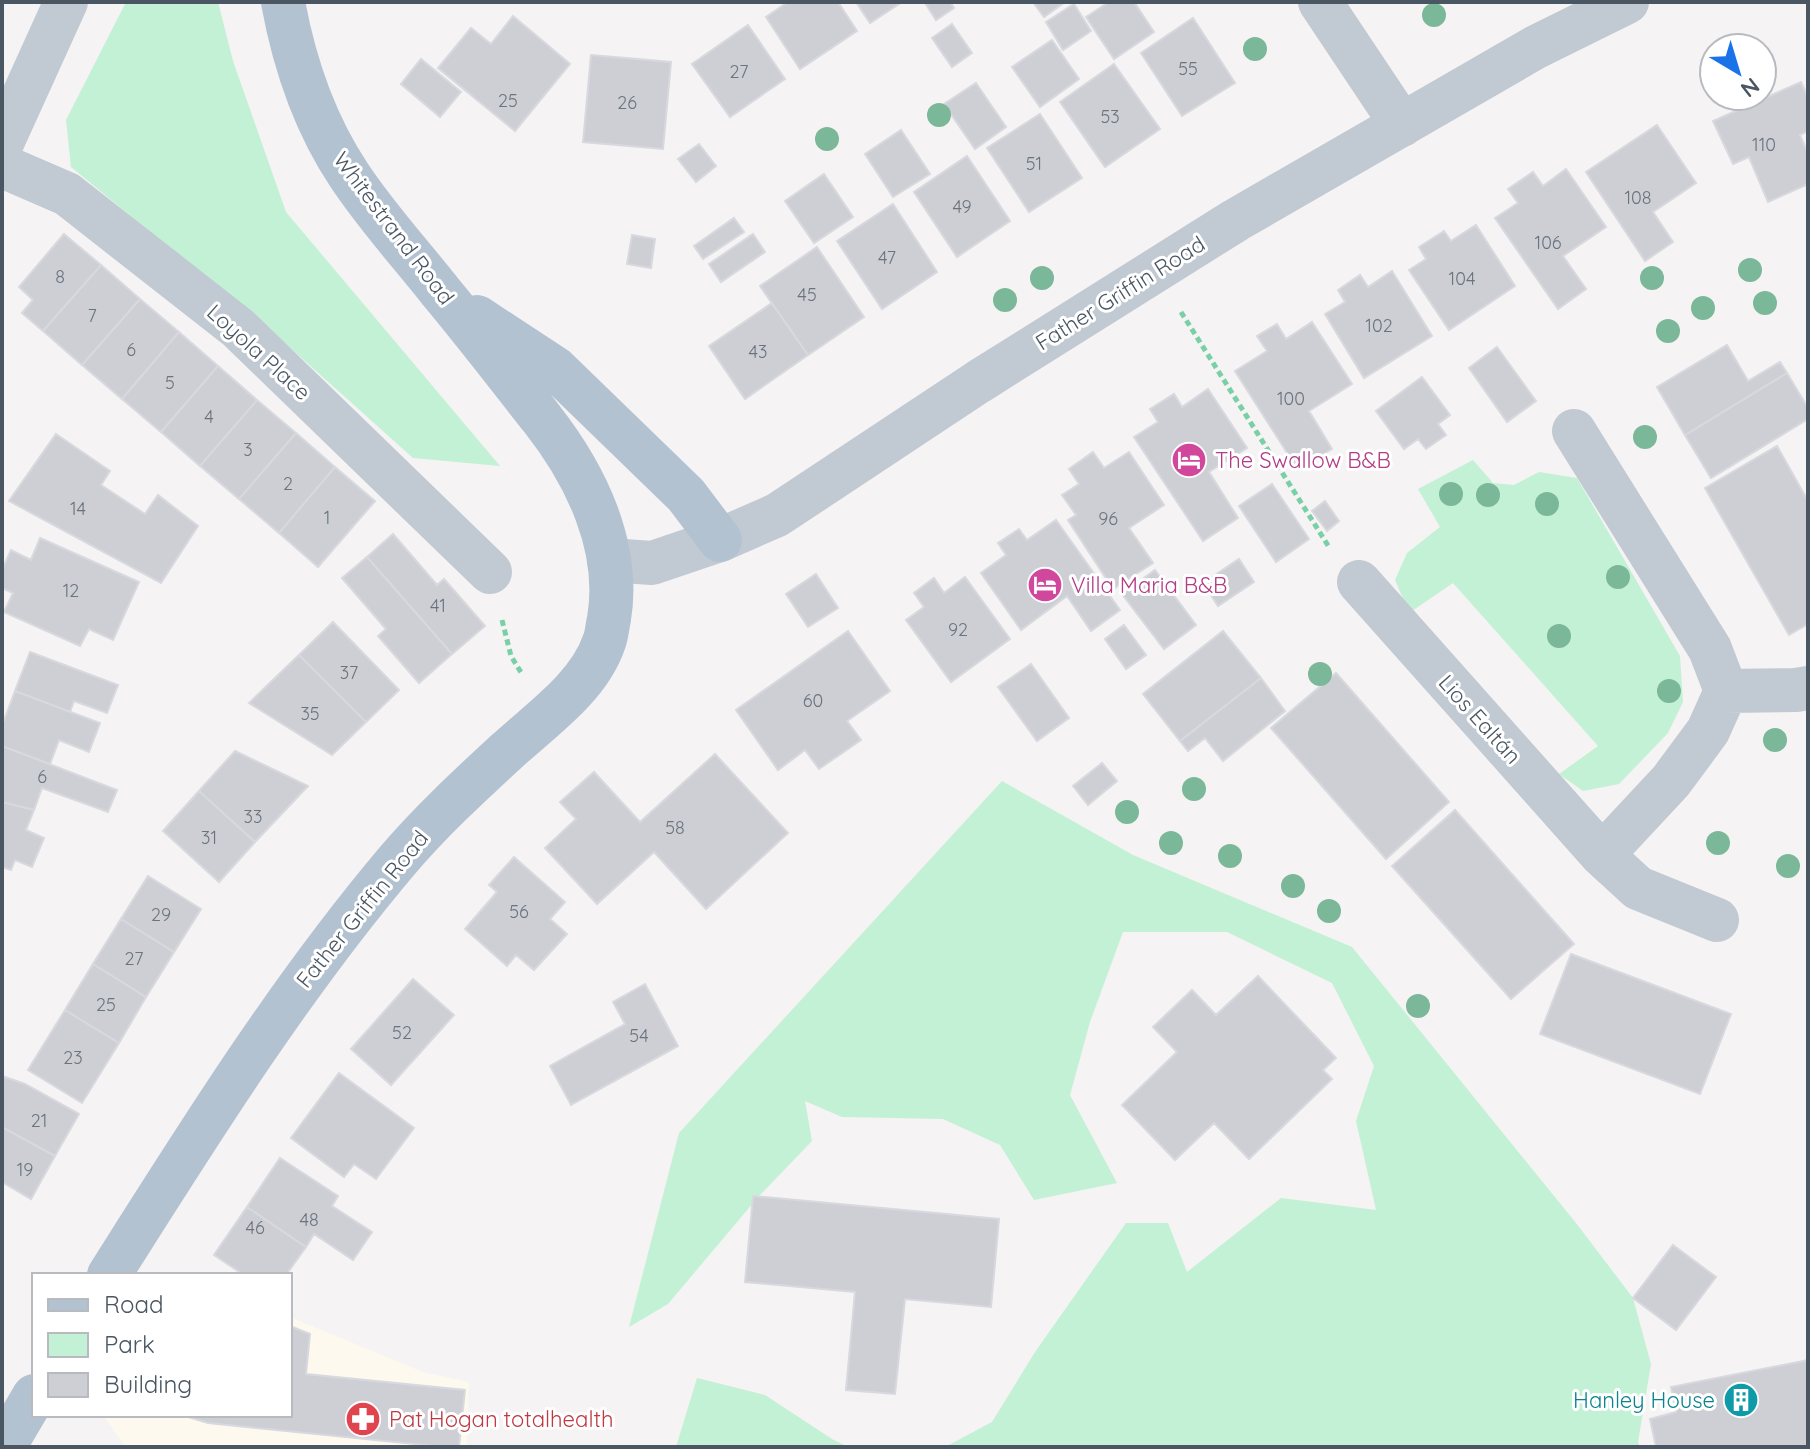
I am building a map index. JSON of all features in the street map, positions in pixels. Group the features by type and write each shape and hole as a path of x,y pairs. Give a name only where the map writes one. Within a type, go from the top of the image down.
{"main road":[{"name":"Whitestrand Road","path":"283,2 294,53 317,117 349,175 521,393"},
{"path":"444,296 556,369 686,495 720,540"},
{"name":"Father Griffin Road","path":"110,1273 252,1053 332,941 433,821 570,694 592,669 605,641 612,600 609,560 599,517 580,474 521,393"},
{"path":"4,1447 32,1399"}],"street":[{"path":"2,143 66,2"},
{"path":"1320,2 1402,125"},
{"name":"Father Griffin Road","path":"609,560 652,563 720,540 777,515 978,382 1236,220 1536,47 1627,2"},
{"name":"Loyola Place","path":"2,166 67,194 238,328 490,572"},
{"path":"1574,431 1710,649 1726,691 1708,731 1671,781 1602,855"},
{"name":"Lios Ealtán","path":"1359,582 1602,855 1638,888 1717,920"},
{"path":"1726,691 1808,688"}],"path":[{"path":"1155,270 1332,552 1359,582"},
{"path":"490,572 511,656 546,715"}],"shaded area":[{"path":"292,1318 423,1372 469,1382 467,1447 126,1447 104,1417 292,1417"}],"green space":[{"path":"126,2 218,2 233,61 286,212 500,466 413,458 277,336 71,167 66,120"},
{"path":"1473,460 1493,483 1514,485 1539,472 1577,478 1680,656 1683,702 1668,733 1619,784 1583,791 1559,774 1598,746 1453,583 1409,613 1395,580 1407,553 1440,527 1418,489"},
{"path":"1002,781 1133,855 1352,947 1633,1298 1651,1364 1638,1442 1640,1447 945,1447 992,1422 1035,1352 1126,1223 1168,1223 1187,1272 1281,1198 1376,1210 1356,1121 1374,1066 1332,983 1227,932 1123,932 1090,1022 1070,1095 1117,1183 1034,1200 1000,1145 943,1119 842,1117 805,1101 812,1141 759,1196 668,1304 629,1327 679,1133"},
{"path":"697,1378 765,1395 848,1447 676,1447"}],"building":[{"path":"788,2 838,2 857,31 800,69 766,17"},
{"path":"856,2 902,2 870,23"},
{"path":"926,2 950,2 954,8 936,20"},
{"path":"1033,2 1065,2 1044,17"},
{"path":"1109,2 1134,2 1154,32 1114,59 1086,17"},
{"path":"1074,4 1091,31 1063,50 1046,22"},
{"path":"513,16 570,64 515,131 438,68 471,28 491,44"},
{"path":"1193,18 1235,83 1182,116 1141,53"},
{"path":"952,24 972,53 952,67 932,38"},
{"path":"748,25 785,79 730,117 692,64"},
{"path":"1052,40 1079,79 1040,107 1012,67"},
{"path":"591,55 671,62 663,149 583,142"},
{"path":"421,59 461,92 440,117 401,84"},
{"path":"1114,64 1160,129 1105,167 1060,102"},
{"path":"1801,82 1808,98 1808,131 1800,135 1808,154 1808,184 1768,202 1749,157 1733,164 1713,121 1733,112 1778,112 1778,92"},
{"path":"976,83 1006,127 975,149 944,104"},
{"path":"1040,114 1082,178 1029,212 987,148"},
{"path":"1657,125 1696,183 1653,212 1673,242 1645,261 1586,172"},
{"path":"901,130 930,174 893,197 865,154"},
{"path":"699,144 716,166 696,182 678,159"},
{"path":"967,156 1010,221 957,257 914,192"},
{"path":"1566,169 1606,227 1563,256 1586,289 1558,309 1495,218 1518,203 1508,189 1533,172 1543,186"},
{"path":"824,174 853,217 814,243 785,201"},
{"path":"893,204 937,272 882,309 837,241"},
{"path":"734,218 744,232 703,259 694,246"},
{"path":"1476,225 1515,286 1449,330 1409,270 1426,259 1419,247 1444,231 1451,241"},
{"path":"64,234 101,265 43,331 22,313 33,300 19,287"},
{"path":"753,234 765,252 721,282 709,264"},
{"path":"632,235 655,239 651,268 627,264"},
{"path":"817,247 864,317 808,355 760,286"},
{"path":"101,265 140,299 82,365 43,331"},
{"path":"1392,271 1432,336 1364,378 1325,314 1345,302 1338,290 1360,275 1368,287"},
{"path":"140,299 179,332 122,399 82,365"},
{"path":"772,303 808,355 745,399 709,346"},
{"path":"1312,322 1352,384 1309,411 1332,449 1298,470 1235,371 1267,351 1257,336 1277,324 1286,339"},
{"path":"179,332 218,366 161,432 122,399"},
{"path":"1727,345 1748,381 1780,362 1787,373 1685,435 1657,387"},
{"path":"1497,347 1536,401 1507,422 1469,368"},
{"path":"218,366 257,400 200,466 161,432"},
{"path":"1787,373 1808,408 1808,419 1711,478 1685,435"},
{"path":"1422,377 1450,415 1438,424 1446,435 1426,449 1418,439 1404,449 1376,411"},
{"name":"The Swallow B&B","path":"1208,389 1247,448 1209,472 1238,518 1203,541 1134,437 1158,422 1150,409 1174,394 1182,407"},
{"path":"257,400 296,433 239,499 200,466"},
{"path":"296,433 335,467 279,533 239,499"},
{"path":"56,434 110,471 101,485 145,514 158,495 198,526 161,583 9,501"},
{"path":"1777,446 1808,501 1808,624 1789,635 1705,488"},
{"path":"1093,452 1104,468 1129,452 1164,505 1129,528 1153,563 1113,589 1068,520 1076,515 1062,495 1079,484 1069,469"},
{"path":"335,467 375,501 318,567 279,533"},
{"path":"1272,484 1309,539 1276,562 1239,506"},
{"path":"1325,501 1339,521 1327,531 1312,511"},
{"name":"Villa Maria B&B","path":"1056,520 1120,610 1091,631 1067,596 1021,630 981,573 1006,555 998,543 1019,529 1027,540"},
{"path":"393,534 437,585 444,579 485,626 452,654 367,557"},
{"path":"40,538 139,582 113,640 89,629 80,646 4,612 13,593 2,588 2,570 11,550 31,560"},
{"path":"367,557 452,654 419,683 378,636 386,629 342,578"},
{"path":"1239,559 1254,582 1218,606 1203,583"},
{"path":"1155,570 1196,625 1164,649 1122,594"},
{"path":"816,574 838,608 808,627 786,594"},
{"path":"965,577 1010,639 951,682 906,620 924,607 914,593 934,578 944,593"},
{"path":"333,622 399,690 366,722 299,655"},
{"path":"1124,625 1146,655 1126,669 1105,639"},
{"path":"848,631 890,691 847,721 861,740 819,769 805,750 778,770 736,710"},
{"path":"1223,631 1261,678 1180,741 1143,694"},
{"path":"30,652 118,685 107,713 74,701 70,712 15,691"},
{"path":"299,655 366,722 332,755 249,703"},
{"path":"1031,664 1069,718 1037,741 998,687"},
{"path":"1336,673 1449,802 1386,859 1271,728"},
{"path":"1261,678 1285,711 1223,761 1205,738 1188,751 1180,741"},
{"path":"15,691 100,723 89,752 59,740 50,764 2,746 2,726"},
{"path":"2,746 117,790 108,812 42,788 34,810 2,802"},
{"path":"235,751 308,786 255,842 199,791"},
{"path":"715,754 788,833 706,909 654,852 597,904 545,848 576,819 560,802 594,772 640,822"},
{"path":"1102,763 1117,781 1088,805 1073,786"},
{"path":"199,791 255,842 219,882 163,831"},
{"path":"2,802 34,810 26,830 44,838 32,867 15,860 11,870 2,867"},
{"path":"1455,810 1574,944 1511,999 1392,866"},
{"path":"514,857 565,902 550,919 567,934 534,970 516,955 507,966 465,929 497,892 489,885"},
{"path":"148,876 201,909 174,952 121,919"},
{"path":"121,919 174,952 146,997 93,964"},
{"path":"1571,954 1731,1014 1700,1094 1540,1034"},
{"path":"93,964 146,997 119,1043 65,1010"},
{"path":"1258,976 1336,1058 1323,1070 1332,1079 1249,1159 1214,1123 1175,1160 1122,1105 1177,1052 1153,1027 1192,990 1216,1015"},
{"path":"413,979 454,1015 391,1085 351,1049"},
{"path":"645,984 678,1046 571,1105 550,1066 625,1024 613,1002"},
{"path":"65,1010 119,1043 82,1103 28,1070"},
{"path":"339,1073 414,1128 376,1179 354,1164 344,1177 291,1138"},
{"path":"2,1076 25,1084 79,1114 55,1156 2,1127"},
{"path":"2,1127 55,1156 31,1199 2,1182"},
{"path":"280,1158 338,1196 332,1206 372,1232 353,1260 314,1234 306,1247 247,1207"},
{"path":"753,1196 999,1219 991,1307 905,1299 895,1394 846,1390 855,1292 745,1282"},
{"path":"247,1207 306,1247 287,1273 241,1273 214,1255"},
{"path":"1673,1245 1716,1277 1676,1330 1633,1298"},
{"path":"292,1327 310,1334 306,1374 465,1390 459,1447 208,1423 188,1417 292,1417"},
{"name":"Hanley House","path":"1808,1360 1808,1447 1656,1447 1650,1419 1676,1412 1671,1387"}],"place":[{"name":"The Swallow B&B","path":"1189,460"},
{"name":"Villa Maria B&B","path":"1045,585"},
{"name":"Hanley House","path":"1741,1400"},
{"name":"Pat Hogan totalhealth","path":"363,1419"}]}
